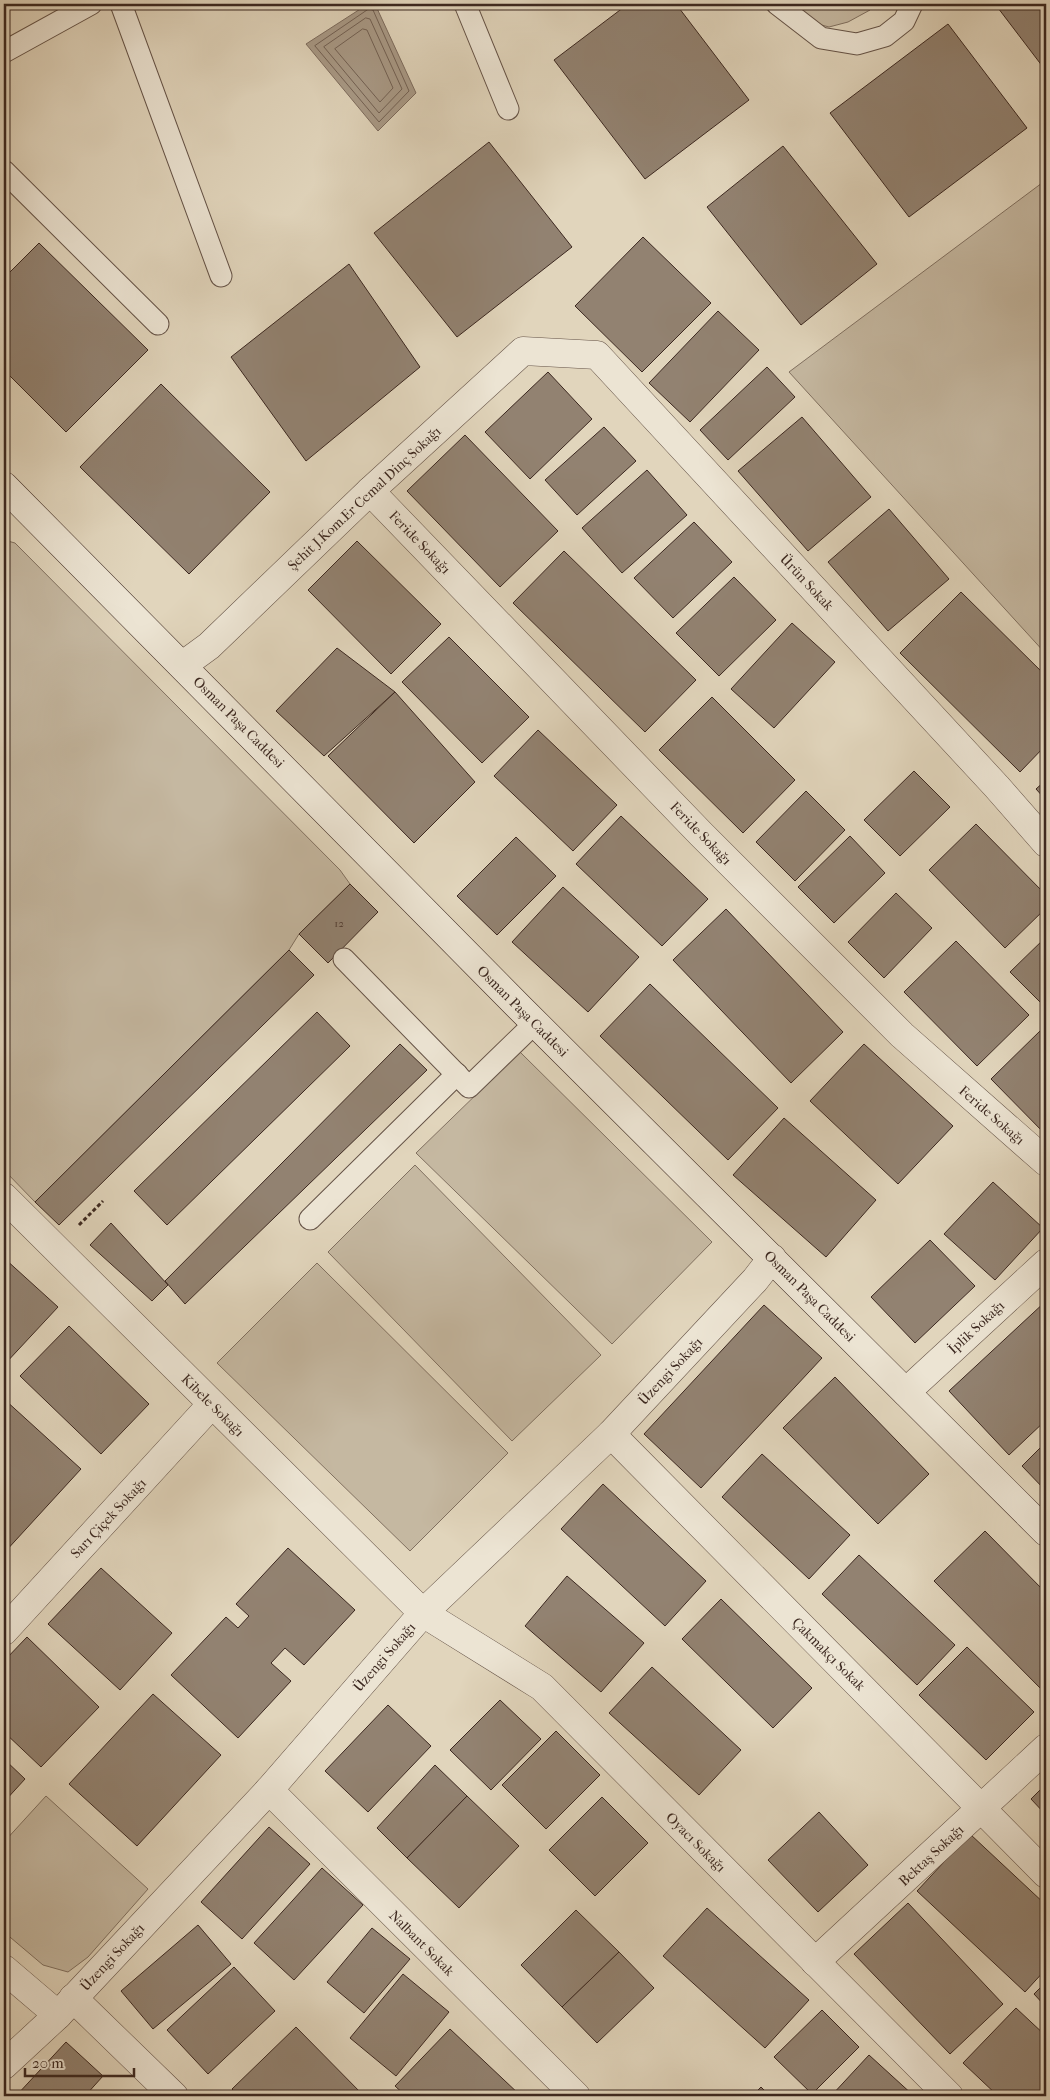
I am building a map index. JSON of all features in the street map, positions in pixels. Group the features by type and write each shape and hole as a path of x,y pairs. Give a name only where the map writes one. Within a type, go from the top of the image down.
{"street":[{"name":"Şehit J.Kom.Er Cemal Dinç Sokağı","path":"183,665 209,646 370,491 523,351 552,353"},
{"name":"Ürün Sokak","path":"552,353 597,355 1046,843"},
{"name":"Feride Sokağı","path":"370,491 694,826 902,1035 1046,1162"},
{"name":"Osman Paşa Caddesi","path":"6,494 183,665 535,1023 1046,1532"},
{"name":"Kibele Sokağı","path":"4,1197 423,1612"},
{"name":"Üzengi Sokağı","path":"4,2065 66,2006 269,1790 423,1612 611,1434 755,1280 772,1258"},
{"name":"İplik Sokağı","path":"906,1392 1046,1263"},
{"name":"Sarı Çiçek Sokağı","path":"4,1631 212,1404"},
{"name":"Çakmakçı Sokak","path":"611,1434 1046,1874"},
{"name":"Oyacı Sokağı","path":"423,1612 542,1687 949,2096"},
{"name":"Bektaş Sokağı","path":"816,1962 1046,1748"},
{"name":"Nalbant Sokak","path":"269,1790 576,2096"},
{"path":"4,1969 66,2006 174,2096"}],"lane":[{"path":"4,52 91,4"},
{"path":"121,4 221,276"},
{"path":"465,4 508,109"},
{"path":"778,4 821,38 857,44 885,36 904,21 912,4"},
{"path":"4,171 158,324"},
{"path":"344,959 469,1087 535,1023"},
{"path":"310,1219 456,1074"}],"shaded area":[{"path":"784,4 872,4 870,10 848,22 829,27 803,20"},
{"path":"1046,180 1046,654 789,372"},
{"path":"4,540 15,543 340,870 350,884 299,934 289,950 35,1202 4,1170"},
{"path":"520,1052 712,1242 612,1344 416,1153"},
{"path":"415,1165 601,1355 512,1441 328,1252"},
{"path":"317,1263 508,1453 410,1551 217,1363"},
{"path":"46,1796 148,1889 88,1957 68,1972 43,1965 4,1932 4,1842"}],"water":[{"path":"368,4 375,4 416,93 378,131 306,44"}],"building":[{"path":"628,4 676,4 749,100 645,179 554,60"},
{"path":"995,4 1046,4 1046,71"},
{"path":"948,24 1027,128 909,217 830,113"},
{"path":"489,142 572,247 457,337 374,233"},
{"path":"783,146 877,264 801,325 707,207"},
{"path":"643,237 711,303 642,372 575,306"},
{"path":"39,243 148,350 66,432 4,370 4,278"},
{"path":"349,264 420,367 306,461 231,357"},
{"path":"718,311 759,350 690,422 649,383"},
{"path":"767,367 795,397 728,460 700,430"},
{"path":"548,372 592,419 530,479 485,432"},
{"path":"161,384 270,492 189,574 80,467"},
{"path":"802,417 871,497 808,551 738,471"},
{"path":"604,427 636,461 577,515 545,480"},
{"path":"465,435 558,531 500,587 407,491"},
{"path":"647,470 687,515 622,573 582,528"},
{"path":"889,509 949,579 888,631 828,562"},
{"path":"694,522 732,562 673,618 634,578"},
{"path":"357,541 441,624 391,674 308,590"},
{"path":"564,551 696,680 645,732 513,603"},
{"path":"734,577 776,620 719,676 676,633"},
{"path":"961,592 1046,676 1046,745 1020,772 900,653"},
{"path":"792,623 835,662 774,728 731,689"},
{"path":"449,637 529,717 482,763 402,682"},
{"path":"337,648 395,692 324,756 276,711"},
{"path":"395,692 475,782 414,843 328,756"},
{"path":"712,697 795,780 743,833 659,750"},
{"path":"538,730 617,805 573,851 494,776"},
{"path":"914,771 950,807 900,856 864,820"},
{"path":"1046,780 1046,800 1036,789"},
{"path":"806,791 845,830 795,881 756,842"},
{"path":"621,816 708,899 662,946 576,864"},
{"path":"976,824 1046,895 1046,908 1005,948 929,870"},
{"path":"850,836 885,873 834,923 798,887"},
{"path":"516,837 556,876 497,935 457,896"},
{"path":"350,884 378,912 328,963 299,934"},
{"path":"563,887 639,957 588,1012 512,942"},
{"path":"896,893 932,928 884,978 848,942"},
{"path":"726,909 843,1032 791,1083 673,960"},
{"path":"1046,937 1046,1008 1010,972"},
{"path":"956,941 1029,1015 977,1066 904,992"},
{"path":"289,950 314,975 59,1225 35,1202"},
{"path":"650,984 778,1108 728,1160 600,1036"},
{"path":"317,1012 350,1046 167,1225 134,1191"},
{"path":"1041,1030 1046,1036 1046,1135 991,1079"},
{"path":"400,1044 427,1070 185,1304 165,1281"},
{"path":"864,1044 953,1126 898,1184 810,1101"},
{"path":"784,1118 876,1200 826,1257 733,1175"},
{"path":"993,1182 1043,1228 995,1280 944,1234"},
{"path":"111,1223 168,1285 152,1301 90,1245"},
{"path":"930,1240 975,1286 915,1343 871,1297"},
{"path":"4,1258 58,1307 4,1365"},
{"path":"1046,1301 1046,1420 1009,1455 949,1391"},
{"path":"764,1305 822,1358 701,1488 644,1434"},
{"path":"69,1326 149,1404 101,1454 20,1376"},
{"path":"835,1377 929,1474 878,1524 783,1428"},
{"path":"4,1399 81,1469 4,1553"},
{"path":"1046,1442 1046,1491 1022,1466"},
{"path":"762,1454 850,1535 809,1579 722,1497"},
{"path":"603,1484 706,1581 665,1626 561,1529"},
{"path":"985,1531 1046,1593 1046,1694 934,1581"},
{"path":"288,1548 355,1610 304,1665 285,1648 271,1663 291,1681 238,1738 171,1675 226,1617 238,1628 249,1616 236,1604"},
{"path":"859,1555 955,1645 917,1685 822,1594"},
{"path":"101,1568 172,1633 120,1690 48,1624"},
{"path":"567,1576 644,1643 601,1692 525,1626"},
{"path":"721,1599 812,1688 773,1728 682,1639"},
{"path":"27,1637 99,1707 41,1767 4,1732 4,1661"},
{"path":"967,1647 1034,1712 986,1760 919,1695"},
{"path":"652,1667 741,1750 699,1795 609,1713"},
{"path":"153,1694 221,1755 137,1846 69,1784"},
{"path":"500,1700 541,1739 491,1790 450,1750"},
{"path":"388,1705 431,1746 368,1812 325,1771"},
{"path":"556,1731 600,1775 546,1829 502,1785"},
{"path":"4,1759 25,1779 4,1802"},
{"path":"435,1765 467,1796 407,1858 377,1828"},
{"path":"1046,1784 1046,1815 1031,1799"},
{"path":"467,1796 519,1846 459,1908 407,1858"},
{"path":"602,1797 648,1843 595,1896 549,1850"},
{"path":"819,1812 868,1865 818,1912 768,1860"},
{"path":"269,1827 310,1864 242,1939 201,1902"},
{"path":"970,1834 1046,1905 1046,1969 1025,1992 917,1891"},
{"path":"322,1868 363,1905 294,1980 254,1943"},
{"path":"908,1903 1003,2004 950,2054 854,1954"},
{"path":"707,1908 809,2000 765,2048 663,1956"},
{"path":"576,1910 619,1952 562,2007 521,1965"},
{"path":"198,1925 231,1964 153,2029 121,1991"},
{"path":"372,1928 410,1959 364,2013 327,1982"},
{"path":"619,1952 654,1988 597,2043 562,2007"},
{"path":"234,1967 275,2011 208,2074 167,2030"},
{"path":"403,1974 449,2012 396,2076 350,2038"},
{"path":"1046,1982 1046,2007 1034,1994"},
{"path":"1016,2008 1046,2036 1046,2096 998,2096 963,2063"},
{"path":"822,2010 859,2047 812,2094 774,2057"},
{"path":"296,2027 364,2096 239,2096 232,2089"},
{"path":"450,2029 521,2096 406,2096 395,2086"},
{"path":"66,2042 103,2076 85,2096 16,2096"},
{"path":"869,2055 914,2096 831,2096"},
{"path":"761,2087 770,2096 752,2096"}]}
